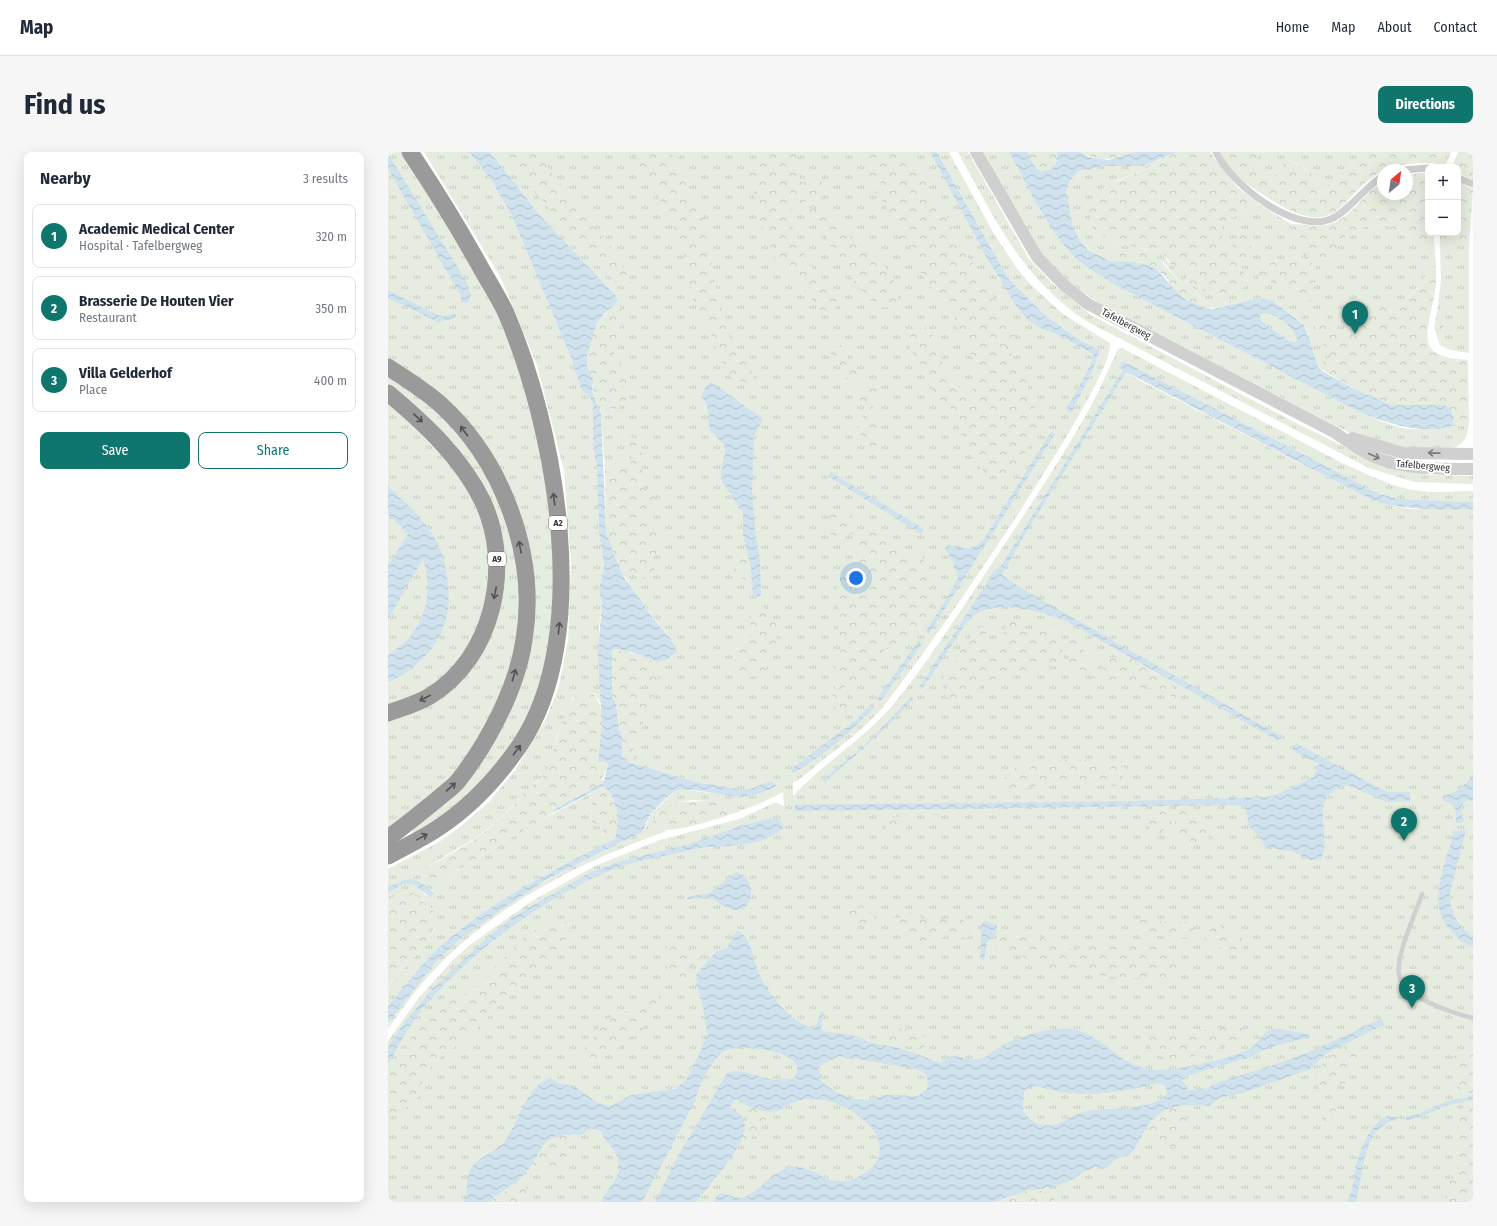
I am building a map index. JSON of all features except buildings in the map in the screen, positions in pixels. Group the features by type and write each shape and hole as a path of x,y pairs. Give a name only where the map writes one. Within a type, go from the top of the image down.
{"highway":[{"name":"A2","path":"388,856 437,829 472,802 503,768 521,744 537,711 549,681 556,648 560,615 559,528 548,457 533,385 505,312 462,233 410,152"},
{"path":"388,368 440,404 461,426 486,460 504,495 516,530 527,594 524,640 512,685 492,731 457,782 419,815 388,838"},
{"name":"A9","path":"388,393 437,437 465,471 485,508 497,561 497,590 488,620 476,648 466,663 453,677 430,696 388,713"}],"street":[{"name":"Tafelbergweg","path":"976,152 1028,245 1047,269 1077,296 1116,319 1334,432 1370,455 1391,463 1433,469 1473,469"},
{"path":"1216,152 1224,165 1242,185 1253,194 1281,212 1308,221 1324,221 1341,213 1362,192 1377,181"},
{"path":"1413,169 1425,168"},
{"path":"1461,179 1473,184"},
{"name":"Tafelbergweg","path":"1334,432 1374,446 1403,452 1473,454"}],"lane":[{"path":"1422,894 1399,960 1399,977 1408,989 1430,1003 1446,1010 1473,1018"}],"green space":[{"path":"388,152 408,152 421,171 516,349 556,516 553,647 531,716 474,796 410,842 418,808 388,830"},
{"path":"424,152 469,152 491,180 511,214 572,360 581,390 590,397 593,405 593,445 597,469 599,533 604,565 599,590 602,603 599,628 601,703 594,693 573,698 557,736 553,755 545,773 500,819 477,837 422,870 439,886 453,873 537,822 588,795 592,800 592,823 603,828 604,838 616,839 543,876 495,904 473,920 431,955 388,1006 388,986 421,949 435,929 432,909 420,898 400,893 388,901 388,893 404,884 412,884 427,896 435,892 403,880 388,887 388,869 439,842 461,826 489,802 516,769 546,719 559,686 568,640 571,564 564,471 537,365 501,278"},
{"path":"490,152 930,152 999,279 1038,327 1062,337 1094,355 1100,350 1078,339 1045,315 1008,278 937,152 949,152 994,234 1018,270 1031,285 1063,314 1110,343 1104,367 1082,409 1012,524 972,584 883,707 852,737 793,783 793,796 817,773 881,718 917,674 1011,535 1065,450 1091,406 1118,349 1122,348 1342,463 1380,480 1400,487 1420,491 1473,491 1473,502 1400,499 1380,494 1123,361 1120,368 1137,379 1373,501 1409,509 1473,509 1473,1202 388,1202 388,1041 418,999 453,960 470,945 532,901 595,866 660,840 739,819 774,803 784,806 783,792 759,804 729,815 732,809 703,801 695,800 681,802 674,806 667,803 655,817 655,830 667,831 636,842 575,869 517,902 489,921 463,942 432,972 388,1029 393,1014 432,966 459,940 503,907 533,888 646,828 648,819 653,812 674,792 679,790 687,790 743,797 771,789 756,786 749,789 740,789 696,782 626,761 616,703 671,639 634,593 616,559 606,486 601,414 592,391 618,302 616,296 540,215"},
{"path":"505,152 545,152 544,163 602,234 631,282 629,286 623,287 616,283 573,240 563,225 522,177"},
{"path":"632,152 667,152 675,158 684,178 689,196 699,207 705,220 710,249 708,251 714,271 715,286 721,299 722,311 729,327 727,333 737,352 753,373 753,381 749,384 732,378 726,372 713,341 711,332 692,297 685,258 675,230 670,223 665,208"},
{"path":"763,152 793,152 798,155 799,182 820,181 830,189 789,211 786,208 806,257 815,272 837,298 837,304 832,311 820,310 803,288 791,278 775,258 759,219 753,182 749,176 752,169 767,183 757,170"},
{"path":"876,152 906,153 927,179 929,195 950,221 954,233 953,239 977,269 1016,336 1014,339 1008,341 1006,348 1013,357 1014,365 1025,380 1032,397 1036,415 1037,434 1018,463 1008,473 996,476 984,472 969,454 954,414 949,406 937,398 918,359 910,350 909,338 914,330 926,327 934,337 941,358 948,372 959,387 967,393 974,388 981,375 955,323 955,317 936,295 916,265 912,257 910,244 901,240 884,202 874,192 880,187 881,183 870,179 867,172 869,168 865,165 865,160"},
{"path":"958,152 968,152 1029,259 1052,283 1091,315 1294,422 1384,466 1429,475 1473,476 1473,484 1414,482 1369,468 1086,321 1063,304 1043,285 1026,265 997,223"},
{"path":"983,152 1009,152 1041,210 1059,238 1079,261 1115,285 1371,417 1396,426 1411,429 1469,425 1466,437 1462,443 1452,449 1398,448 1350,433 1104,306 1081,290 1053,267 1037,248 1012,208"},
{"path":"1027,152 1057,152 1056,165 1049,170 1041,171 1036,168"},
{"path":"1080,152 1136,152 1121,157 1101,159"},
{"path":"1177,152 1210,152 1237,187 1259,204 1222,223 1222,240 1228,250 1249,227 1251,252 1241,267 1250,285 1223,294 1211,294 1186,281 1186,272 1176,270 1159,249 1133,247 1094,234 1087,205 1105,186 1165,161 1166,157"},
{"path":"1220,152 1259,152 1257,160 1258,167 1270,177 1277,174 1286,160 1293,162 1312,174 1325,193 1330,190 1338,176 1364,152 1440,152 1433,163 1377,164 1377,174 1359,189 1340,208 1331,214 1321,217 1301,215 1273,201 1252,188 1233,172"},
{"path":"1259,152 1364,152 1338,176 1330,190 1325,193 1312,174 1300,165 1293,162 1286,160 1277,174 1270,177 1258,167 1257,160"},
{"path":"1440,152 1451,152 1446,164 1433,163"},
{"path":"1458,152 1473,152 1473,180 1461,174 1461,164 1453,164"},
{"path":"1166,157 1165,161 1116,181 1087,205 1094,233 1133,247 1159,249 1169,263 1186,272 1186,281 1211,294 1223,294 1250,285 1241,267 1243,264 1249,228 1228,251 1222,240 1222,223 1259,204 1291,224 1303,242 1336,251 1338,241 1364,227 1384,224 1420,240 1434,242 1436,267 1431,270 1399,309 1360,337 1337,333 1313,321 1331,357 1318,367 1308,333 1304,325 1272,300 1257,298 1236,303 1234,299 1224,304 1210,304 1185,288 1163,262 1113,253 1105,259 1091,252 1082,244 1073,224 1066,198 1067,187 1072,178 1078,171 1109,166 1143,166","holes":["1294,256 1309,260 1290,289 1258,278 1263,262 1284,260"]},
{"path":"1413,174 1425,174 1425,236 1434,236 1434,242 1420,240 1384,224 1364,227 1338,241 1337,260 1323,263 1315,261 1301,253 1303,242 1291,224 1317,226 1334,222 1349,213 1377,186 1377,200 1413,200"},
{"path":"1461,183 1473,189 1469,247 1440,243 1440,236 1461,236"},
{"path":"812,207 843,224 852,242 869,250 882,263 888,271 899,296 894,304 884,309 876,305 865,295 840,264 837,259 837,255 832,251 829,240 823,236 816,223 806,215 807,210"},
{"path":"1440,243 1469,247 1469,353 1450,350 1440,345 1443,323 1437,311 1441,281"},
{"path":"1135,248 1156,256 1185,288 1210,304 1224,304 1234,299 1236,303 1216,308 1195,305 1183,298 1158,271 1145,265 1105,259 1113,253"},
{"path":"1294,256 1309,260 1315,267 1316,279 1310,304 1290,289 1258,278 1258,272 1263,262 1284,260"},
{"path":"1436,267 1435,292 1428,326 1429,345 1436,353 1446,357 1468,360 1469,425 1453,426 1454,420 1444,405 1392,405 1352,388 1318,367 1330,357 1313,321 1326,315 1331,327 1338,332 1360,337 1361,317 1378,306 1388,305 1399,309 1431,270"},
{"path":"618,302 625,313 619,320 623,329 622,334 617,334 619,345 612,357 613,361 620,361 630,373 629,381 623,385 627,399 618,409 605,406 596,399 592,391 592,382 586,362 588,347 596,326 606,313"},
{"path":"1437,311 1444,323 1440,345 1434,328"},
{"path":"1265,313 1275,316 1285,322 1293,331 1297,340 1295,342 1290,341 1261,321 1260,315"},
{"path":"836,345 843,345 847,349 847,361 856,366 858,371 858,381 862,386 867,386 869,380 874,378 880,388 874,393 877,397 877,404 872,408 870,413 877,415 882,420 876,431 881,443 878,450 866,446 866,438 857,432 864,412 867,409 864,402 854,397 857,389 852,379 843,375 841,367 830,360 832,349"},
{"path":"630,437 634,438 639,443 637,449 645,457 637,466 648,475 648,484 643,488 655,497 658,503 658,507 655,511 645,516 660,531 660,540 656,547 656,555 651,559 657,563 652,580 648,580 633,574 624,577 606,531 605,470 611,469 613,464 618,462 628,467 632,457 626,440"},
{"path":"843,509 853,518 856,532 845,537 843,540 833,538 830,533 831,524 828,522 829,514"},
{"path":"876,529 894,544 901,546 905,554 921,554 929,573 934,593 932,610 913,640 886,648 867,676 858,683 845,687 849,704 844,710 838,710 833,705 832,698 837,682 836,659 840,654 842,645 838,628 841,612 837,606 836,597 837,573 855,559 859,535 862,532 870,532"},
{"path":"746,558 749,560 751,580 740,577 733,567 737,559"},
{"path":"763,607 771,615 777,630 777,638 773,654 763,675 752,678 740,678 733,651 740,638 752,637 750,621 752,608"},
{"path":"1014,620 1033,633 1039,632 1040,626 1055,626 1059,632 1057,635 1062,645 1064,658 1068,661 1071,654 1067,641 1075,637 1078,638 1082,644 1085,655 1094,650 1095,656 1088,662 1088,668 1095,674 1096,677 1094,678 1082,669 1076,672 1062,665 1051,667 1044,661 1035,672 1025,670 1013,677 1006,678 1001,676 995,678 989,684 955,700 946,696 943,687 944,677 949,666 958,658 961,647 970,642 971,636 978,632 981,627 986,627 987,631 983,638 989,641 990,651 998,652 1005,628 1008,623"},
{"path":"615,649 650,659 659,667 657,678 660,681 656,686 646,683 640,686 641,689 653,695 656,702 655,708 642,711 643,725 634,746 633,762 626,761 622,756 622,735 619,729 616,703 612,696 612,651"},
{"path":"1111,657 1131,658 1166,678 1182,700 1180,704 1176,705 1173,702 1170,694 1151,688 1145,690 1128,680 1115,679 1113,683 1109,682 1104,675 1103,668 1104,663 1107,663"},
{"path":"588,689 595,696 602,713 603,723 598,763 604,761 608,764 603,777 603,783 554,809 554,812 453,873 439,886 429,882 421,874 422,870 463,847 483,833 504,815 541,778 549,763 566,712 579,693"},
{"path":"1058,760 1085,760 1126,768 1119,786 1038,782 1032,788 999,789 999,783 1020,763"},
{"path":"604,786 616,804 618,824 616,839 604,838 603,828 592,823 592,800 588,795"},
{"path":"706,801 730,805 732,809 729,815 692,826 655,830 654,827 656,824 653,822 660,810 667,803 674,806 680,802"},
{"path":"1191,808 1198,810 1209,837 1206,841 1186,843 1179,838 1175,832 1169,829 1164,829 1160,836 1152,835 1147,821 1147,810 1164,810 1169,821 1173,823 1177,821 1177,811"},
{"path":"892,817 903,817 907,827 886,829 885,821"},
{"path":"412,892 435,913 436,924 426,942 388,986 388,901 400,893"},
{"path":"867,907 874,918 870,927 843,918 843,911"},
{"path":"908,912 917,914 924,920 962,918 970,932 968,938 962,939 955,936 948,936 942,937 935,941 927,940 920,943 904,938 892,923 892,918 901,918"},
{"path":"1150,919 1170,923 1192,921 1196,937 1174,939 1151,934 1138,937 1139,920"},
{"path":"564,921 571,924 570,933 549,963 501,1002 471,1036 443,1055 426,1073 418,1097 401,1113 388,1117 388,1078 403,1049 422,1022 444,1004 461,997 481,982 525,936 540,927 558,924"},
{"path":"1216,922 1229,934 1241,931 1243,950 1232,951 1222,949 1204,939"},
{"path":"1013,930 1032,938 1039,936 1061,948 1073,949 1123,943 1160,943 1182,961 1183,970 1176,978 1156,979 1114,977 1037,966 1019,954 1007,958 995,948 999,940"},
{"path":"669,945 677,948 692,948 704,956 700,962 695,962 684,981 677,980 678,974 672,977 668,970 666,949"},
{"path":"655,989 660,991 656,1008 650,1019 638,1033 622,1048 608,1047 600,1062 587,1065 580,1061 580,1054 597,1033 601,1021 628,1010 642,997 653,1000 652,992"},
{"path":"1241,1026 1245,1028 1246,1037 1235,1044 1195,1055 1190,1062 1167,1065 1166,1059 1153,1051 1150,1045 1151,1037 1155,1035"},
{"path":"899,1028 921,1034 926,1040 923,1054 914,1051 914,1047 900,1045 880,1038 882,1035 888,1036 896,1032"},
{"path":"1347,1045 1360,1048 1347,1083 1321,1091 1314,1080 1319,1068 1331,1055"},
{"path":"1458,1049 1473,1052 1473,1092 1468,1094 1461,1091 1456,1075 1454,1065"},
{"path":"1335,1095 1339,1104 1328,1125 1322,1123 1323,1107"},
{"path":"736,1099 773,1111 747,1143 741,1138 730,1107"},
{"path":"1473,1099 1473,1202 1446,1202 1450,1179 1457,1175 1459,1170 1457,1154 1461,1111 1468,1102"},
{"path":"1175,1106 1182,1109 1186,1117 1193,1125 1182,1135 1181,1144 1175,1149 1163,1142 1156,1146 1147,1127 1152,1119"},
{"path":"569,1134 566,1159 549,1170 539,1165 528,1181 527,1192 517,1202 488,1202 523,1176 544,1145 558,1137"},
{"path":"1035,1189 1053,1195 1055,1202 1007,1202 1007,1196"}],"water":[{"path":"469,152 490,152 540,215 616,296 618,302 604,314 596,325 587,356 587,367 593,380 592,391 601,414 606,531 624,577 653,618 671,639 677,651 672,656 659,662 631,652 615,649 612,651 612,696 616,703 619,729 622,735 622,756 626,761 696,782 749,789 772,781 776,786 759,794 741,797 686,790 674,792 652,813 642,832 546,880 459,940 435,963 388,1023 388,1006 425,961 451,937 495,904 518,890 542,876 615,839 617,825 616,804 604,786 554,812 554,809 603,783 608,764 604,761 598,763 602,727 598,652 602,603 599,590 604,565 599,533 597,469 593,445 593,405 590,397 581,390 572,360 511,214 491,180"},
{"path":"930,152 937,152 1008,278 1045,315 1078,339 1100,350 1091,374 1071,413 1066,410 1087,372 1094,355 1062,337 1038,327 1027,319 1016,306 988,260"},
{"path":"1009,152 1027,152 1036,168 1041,171 1049,170 1056,165 1057,152 1080,152 1089,157 1108,160 1136,152 1177,152 1143,166 1109,166 1078,171 1070,181 1066,192 1073,226 1080,241 1088,250 1110,261 1131,262 1151,266 1158,271 1183,298 1197,305 1213,309 1257,298 1272,300 1304,325 1318,367 1324,372 1352,388 1392,405 1444,405 1453,414 1453,426 1426,429 1402,426 1389,423 1353,409 1115,285 1083,264 1069,251 1049,225","holes":["1265,313 1285,322 1289,326 1297,340 1295,342 1290,341 1261,321 1260,315"]},
{"path":"388,154 465,279 471,294 468,303 461,302 461,296 388,169"},
{"path":"388,290 442,317 454,313 456,315 455,318 438,322 388,298"},
{"path":"1123,361 1380,494 1400,499 1473,502 1473,509 1423,509 1373,501 1126,372 1027,531 1002,575 1019,587 1281,736 1278,741 1068,622 1047,614 1021,608 995,608 983,611 973,616 963,627 922,689 919,687 993,572 1001,566 1123,370 1119,367"},
{"path":"711,382 763,419 754,436 752,492 756,538 760,559 761,595 759,597 753,595 751,567 743,535 743,512 722,482 721,474 725,451 724,445 710,430 707,406 702,395 706,386"},
{"path":"1051,432 1055,434 929,634 926,631 949,595 958,577 953,562 945,549 947,545 970,548 982,542"},
{"path":"831,472 924,529 921,534 828,476"},
{"path":"388,486 422,520 438,544 446,570 449,601 446,619 438,639 416,665 398,678 388,682 388,655 407,640 418,626 425,607 428,588 426,569 423,559 388,619 388,566 408,534 388,514"},
{"path":"919,640 922,644 880,702 877,699"},
{"path":"911,697 913,699 903,710 859,752 825,782 823,780 870,740"},
{"path":"872,704 875,707 847,734 815,760 793,773 791,769 856,720"},
{"path":"1296,743 1387,792 1410,792 1410,801 1386,802 1348,785 1335,790 1327,797 1324,806 1323,817 1325,839 1321,859 1310,860 1294,852 1265,847 1260,837 1249,827 1246,808 1242,805 795,811 795,805 1131,801 1267,797 1276,795 1313,777 1319,764 1292,750"},
{"path":"1473,776 1473,801 1467,800 1464,802 1462,807 1462,816 1464,822 1456,823 1456,810 1450,803 1443,800 1443,796 1460,789"},
{"path":"773,818 782,822 783,828 776,834 767,838 748,844 699,848 643,860 614,869 587,881 534,911 508,929 460,969 439,990 420,1012 403,1037 388,1064 388,1047 404,1023 433,988 488,937 516,915 591,872 621,861 686,845 741,826"},
{"path":"1466,830 1450,893 1450,900 1453,912 1459,923 1473,937 1473,947 1461,941 1451,931 1445,922 1441,913 1438,894 1441,875 1452,840 1453,831"},
{"path":"736,872 742,874 750,885 751,898 744,908 737,910 730,909 709,898 687,899 687,897 710,893"},
{"path":"412,879 420,882 435,893 430,897 412,884 404,884 388,893 388,887 403,880"},
{"path":"985,921 997,925 996,935 987,942 984,960 980,959 982,923"},
{"path":"738,931 746,938 758,972 763,981 774,998 796,1020 813,1029 816,1026 821,1011 824,1012 821,1027 823,1031 857,1036 868,1042 900,1048 940,1063 952,1056 959,1056 972,1060 979,1059 1005,1044 1021,1037 1058,1029 1083,1032 1090,1035 1130,1063 1156,1070 1189,1066 1240,1053 1251,1048 1270,1029 1309,1034 1311,1037 1270,1047 1248,1058 1189,1075 1182,1080 1189,1090 1207,1088 1219,1082 1268,1067 1309,1052 1381,1019 1385,1024 1327,1053 1310,1069 1243,1093 1219,1098 1209,1106 1186,1105 1164,1111 1152,1120 1130,1154 1118,1158 1106,1168 1095,1167 1085,1171 1070,1181 1050,1188 1029,1190 993,1202 713,1202 717,1196 722,1193 737,1198 747,1196 774,1175 790,1167 800,1167 835,1181 849,1180 868,1171 878,1159 880,1152 877,1138 867,1123 852,1111 834,1102 814,1099 804,1100 790,1104 779,1110 765,1111 745,1105 736,1099 730,1107 743,1118 744,1129 741,1140 728,1163 696,1202 655,1202 678,1156 727,1073 738,1071 777,1080 794,1078 797,1069 794,1062 786,1056 761,1049 737,1048 729,1049 724,1052 708,1070 697,1093 696,1099 642,1202 601,1202 615,1180 619,1169 619,1162 616,1154 604,1138 601,1131 591,1128 581,1135 556,1136 548,1140 530,1168 522,1177 487,1202 464,1202 468,1175 472,1167 479,1160 497,1149 505,1141 529,1096 543,1082 551,1078 558,1083 575,1087 598,1103 611,1106 631,1095 675,1089 686,1080 707,1034 703,1006 696,984 697,973 716,952 727,948","holes":["839,1056 916,1069 925,1075 928,1082 927,1089 918,1096 883,1095 867,1100 840,1094 832,1090 819,1079 822,1075 818,1070 820,1066","1158,1083 1166,1086 1167,1094 1150,1104 1127,1108 1083,1112 1061,1123 1042,1125 1030,1119 1023,1111 1024,1091 1033,1086 1060,1092 1084,1094 1122,1091"]},
{"path":"1473,1096 1473,1099 1448,1105 1422,1116 1406,1120 1406,1116 1416,1115 1448,1101"},
{"path":"1387,1116 1397,1117 1397,1120 1385,1124 1370,1141 1363,1166 1356,1202 1347,1202 1363,1144 1376,1124"}],"place":[{"name":"Academic Medical Center","path":"1355,334"},
{"name":"Brasserie De Houten Vier","path":"1404,841"},
{"name":"Villa Gelderhof","path":"1412,1008"}]}
